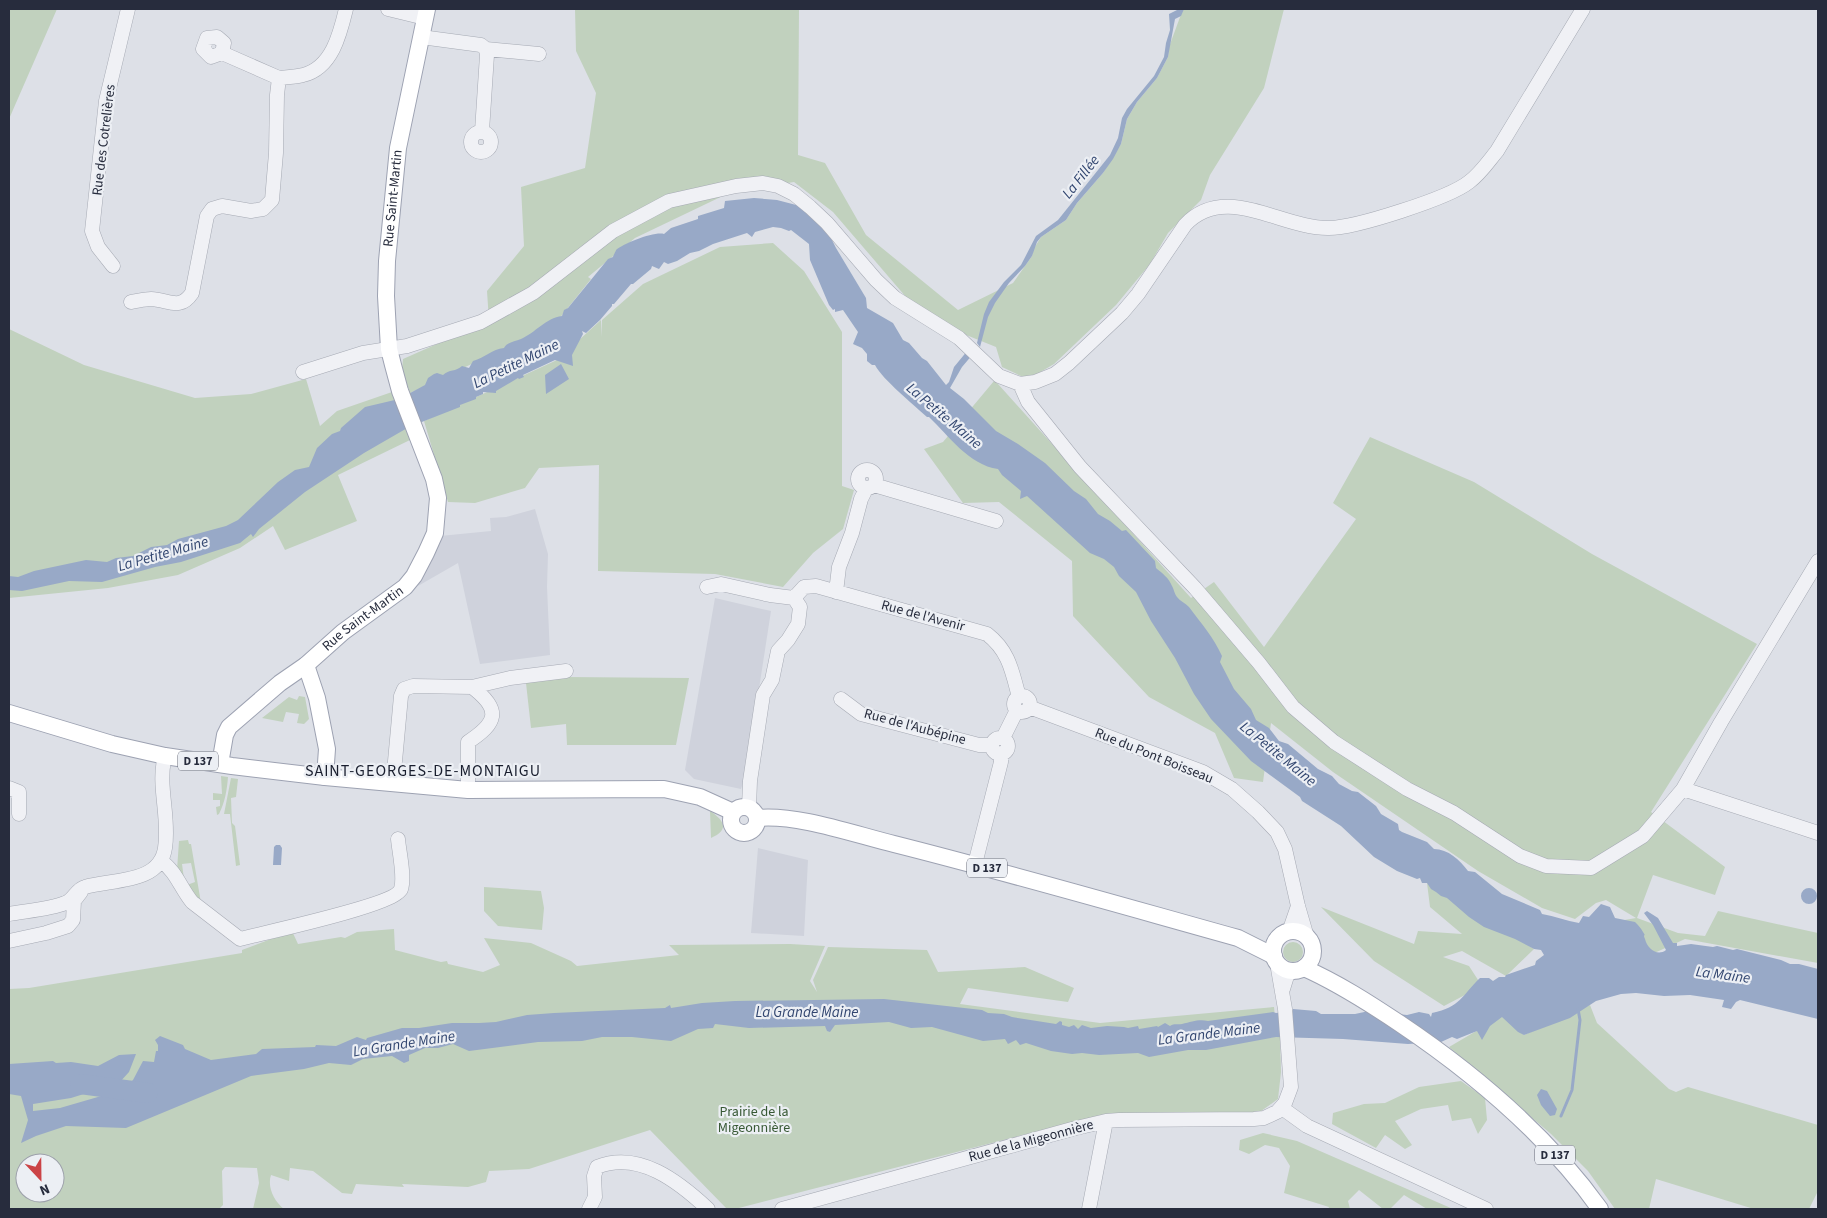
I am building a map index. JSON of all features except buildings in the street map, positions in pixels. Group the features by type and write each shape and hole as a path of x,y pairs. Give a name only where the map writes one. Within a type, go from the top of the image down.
{"main road":[{"name":"Rue Saint-Martin","path":"220,764 225,735 229,727 280,683 306,666 343,632 405,587 414,576 435,533 438,498 434,479 400,391 390,349 386,296 386,261 402,121 426,13"},
{"path":"306,666 315,692 327,750 325,777"},
{"name":"D 137","path":"9,713 112,744 165,756 325,777 468,790 664,789 746,812 812,823 975,864 1238,938 1275,960"},
{"path":"1300,932 1307,937 1312,947 1303,965 1286,970 1275,960 1274,946 1283,936 1300,932"},
{"name":"D 137","path":"1238,938 1283,936"},
{"name":"D 137","path":"1303,965 1365,1000 1473,1076 1537,1136 1586,1190 1600,1209"}],"street":[{"name":"Rue des Cotrelières","path":"113,266 98,247 92,231 106,101 128,9"},
{"path":"222,53 280,78 305,75 320,66 333,50 346,9"},
{"path":"388,9 426,13"},
{"path":"303,372 363,353 406,346 481,322 533,293 613,231 669,201 736,186 763,183 778,186 794,194 827,223 894,298 959,338 999,376 1020,384 1035,382 1056,374 1122,313 1138,294 1185,224 1193,216 1221,206 1231,206 1303,225 1328,228 1346,227 1447,194 1464,186 1484,167 1497,151 1583,9"},
{"path":"421,37 482,45 486,49 482,132"},
{"path":"486,49 539,54"},
{"path":"131,302 150,299 177,304 186,301 192,293 208,216 212,208 222,206 252,211 263,209 272,200 276,153 277,95 280,78"},
{"path":"1020,384 1028,402 1080,467 1195,588 1294,707 1334,742 1407,789 1454,813 1520,856 1546,866 1591,868 1643,836 1683,789 1818,561"},
{"path":"836,592 839,567 852,532 861,499 870,487 996,521"},
{"path":"707,587 721,584 770,595 794,598 800,607 798,624 778,651 772,680 763,695 746,812"},
{"name":"Rue de l'Avenir","path":"794,598 804,587 816,586 987,634 999,644 1006,655 1022,705"},
{"path":"393,783 401,696 404,689 413,686 472,687 510,678 566,671"},
{"path":"468,790 468,742 490,725 492,715 491,706 472,687"},
{"name":"Rue de l'Aubépine","path":"841,699 861,714 980,745 999,746"},
{"path":"975,864 1001,762 999,746 1022,705"},
{"name":"Rue du Pont Boisseau","path":"1022,705 1202,772 1232,789 1277,832 1285,849 1307,937"},
{"path":"9,914 65,903 79,889 141,876 154,868 162,860 167,836 163,771 165,756"},
{"path":"1683,789 1818,833"},
{"path":"14,790 19,814"},
{"path":"162,860 173,872 192,902 240,939 364,908 391,898 398,893 402,882 398,839"},
{"path":"9,941 68,926 73,920 74,901 85,887"},
{"path":"1283,936 1298,906"},
{"path":"1275,960 1282,990 1289,1042 1291,1087 1289,1096 1282,1108 1298,1120 1328,1135 1486,1209"},
{"path":"1282,990 1286,976 1303,965"},
{"name":"Rue de la Migeonnière","path":"782,1209 1106,1121 1154,1119 1254,1120 1269,1116 1282,1108"},
{"path":"1089,1209 1106,1121"},
{"path":"590,1209 594,1197 594,1172 597,1167 617,1162 648,1166 686,1190 708,1209"}],"shaded area":[{"path":"535,509 548,554 547,587 550,655 480,664 458,563 418,586 440,536 491,531 490,518 506,517"},
{"path":"715,598 771,611 746,773 741,789 694,779 685,770"},
{"path":"758,848 808,860 804,936 751,933"}],"green space":[{"path":"9,9 57,9 9,119"},
{"path":"575,9 799,9 798,155 825,163 866,235 958,310 1013,283 1032,256 1033,250 1041,237 1066,220 1077,203 1103,173 1121,144 1127,119 1137,102 1157,78 1168,57 1169,47 1183,9 1284,9 1264,88 1210,175 1201,200 1168,233 1150,264 1116,305 1054,364 1037,374 1023,377 1002,367 996,347 924,318 833,212 794,182 731,192 635,238 588,277 591,279 559,319 510,346 410,393 402,370 403,359 489,321 487,291 524,246 521,187 585,168 596,93 576,51"},
{"path":"773,243 804,271 842,332 842,486 854,490 843,529 813,553 783,587 715,574 598,571 599,465 539,468 525,488 475,503 448,502 424,421 557,360 601,320 601,337 602,320 643,284 720,247"},
{"path":"9,329 84,365 195,398 251,394 306,379 320,426 337,411 392,392 410,440 338,475 357,521 285,550 273,526 240,548 178,575 108,588 9,598"},
{"path":"994,381 1191,598 1214,582 1264,647 1356,519 1333,503 1370,437 1474,482 1592,554 1757,644 1651,812 1725,867 1715,895 1653,875 1637,918 1678,933 1705,936 1718,911 1818,933 1818,963 1685,939 1650,955 1607,923 1636,918 1606,900 1596,903 1575,919 1542,908 1478,871 1333,772 1271,723 1263,782 1234,778 1215,733 1149,697 1073,616 1072,561 999,502 963,503 924,449 943,442"},
{"path":"565,677 689,678 676,745 567,745 566,724 531,728 526,683"},
{"path":"299,696 305,697 309,719 304,724 297,723 299,714 286,712 283,722 262,718 289,697 297,700"},
{"path":"221,776 228,777 228,782 223,805 217,815 216,807 220,806 220,800 213,800 213,793 222,794"},
{"path":"231,778 238,779 236,797 231,798 232,823 235,826 240,865 236,866 230,814 224,814"},
{"path":"710,811 719,818 723,825 721,832 711,838"},
{"path":"188,840 189,844 191,844 201,903 187,885 195,882 191,863 182,864 184,879 177,870 179,841"},
{"path":"1427,883 1534,949 1506,976 1462,951 1443,957 1469,966 1482,986 1444,1006 1374,961 1321,907 1414,944 1418,931 1462,934 1430,907"},
{"path":"484,887 541,891 544,908 542,930 498,926 484,911"},
{"name":"Prairie de la Migeonnière","path":"394,929 395,950 441,962 447,961 448,964 483,972 500,965 484,938 531,943 571,961 577,966 679,955 669,945 790,944 825,946 810,981 817,992 813,980 828,947 927,950 938,972 1025,967 1074,988 1068,1002 968,988 960,1004 1100,1023 1274,1007 1277,1037 1280,1037 1281,1072 1278,1099 1257,1114 1097,1116 735,1209 727,1209 650,1130 529,1169 489,1171 486,1182 468,1187 402,1184 404,1187 356,1184 352,1194 342,1193 313,1171 290,1168 289,1181 271,1175 270,1180 272,1194 284,1209 253,1209 259,1183 257,1168 225,1167 222,1171 223,1205 219,1209 9,1209 9,989 29,988 242,953 242,950 292,931 298,944 345,938 357,932"},
{"path":"1293,942 1300,945 1303,952 1300,959 1293,962 1286,959 1283,952 1286,945"},
{"path":"1590,1005 1597,1023 1669,1089 1676,1092 1688,1087 1818,1125 1818,1191 1809,1209 1754,1209 1656,1179 1649,1209 1615,1209 1588,1171 1551,1134 1449,1047 1502,1016 1524,1035"},
{"path":"1461,1081 1485,1098 1487,1120 1478,1134 1471,1118 1452,1121 1448,1105 1421,1109 1395,1121 1412,1145 1405,1149 1385,1135 1376,1148 1332,1124 1333,1113 1364,1104 1385,1103 1419,1087"},
{"path":"1263,1133 1297,1141 1453,1209 1427,1209 1404,1195 1390,1209 1383,1209 1359,1190 1348,1201 1350,1209 1328,1209 1329,1207 1284,1193 1290,1166 1279,1148 1265,1145 1249,1154 1239,1150 1240,1140"}],"water":[{"path":"1179,9 1184,9 1181,16 1175,19 1168,57 1157,78 1137,102 1127,119 1121,144 1113,159 1077,203 1066,220 1041,237 1037,242 1032,256 995,303 988,317 980,347 977,343 989,302 1004,282 1021,265 1036,236 1058,220 1110,155 1118,138 1122,118 1154,76 1164,57 1170,30 1169,14"},
{"path":"754,198 777,200 800,206 829,234 866,298 867,308 893,323 903,340 909,343 927,361 946,385 949,382 954,367 968,350 973,354 962,367 950,388 964,399 996,431 1045,463 1074,491 1086,499 1098,514 1122,531 1126,530 1155,561 1156,568 1169,581 1177,597 1189,607 1215,643 1222,656 1220,662 1234,689 1251,709 1256,720 1269,728 1279,741 1288,744 1318,769 1332,776 1339,784 1358,792 1376,806 1381,814 1398,824 1399,830 1402,832 1427,842 1434,849 1449,853 1468,871 1475,872 1502,894 1540,910 1542,914 1579,923 1583,916 1589,917 1601,904 1610,907 1615,918 1635,922 1645,935 1644,937 1650,948 1656,952 1663,952 1666,950 1653,925 1644,913 1647,911 1658,918 1673,943 1677,943 1677,946 1691,944 1737,949 1790,964 1799,964 1818,969 1818,1019 1740,1000 1731,1009 1722,1007 1724,1000 1690,995 1664,996 1636,993 1621,994 1596,1001 1570,1018 1524,1035 1502,1017 1490,1026 1482,1040 1477,1031 1457,1039 1452,1037 1441,1042 1408,1044 1343,1039 1276,1037 1206,1050 1188,1050 1149,1057 1138,1053 1072,1054 1051,1051 1026,1043 1020,1045 1016,1040 1008,1044 1005,1039 983,1041 932,1027 911,1028 889,1022 835,1025 830,1032 827,1031 825,1026 749,1028 715,1024 713,1028 698,1029 671,1041 632,1037 602,1037 582,1041 538,1042 469,1051 453,1044 438,1048 425,1048 409,1055 409,1061 404,1063 392,1056 363,1059 351,1065 329,1063 304,1069 251,1076 126,1128 66,1126 21,1143 28,1120 21,1096 9,1094 9,1064 53,1061 56,1063 71,1062 98,1066 119,1055 136,1054 129,1072 119,1083 71,1098 33,1104 33,1111 60,1108 122,1090 133,1080 143,1061 154,1062 156,1051 158,1051 158,1045 155,1040 160,1036 183,1045 185,1049 211,1060 256,1054 262,1049 315,1047 316,1045 336,1046 357,1037 366,1040 367,1038 402,1028 419,1028 452,1023 496,1022 527,1015 665,1008 670,1005 671,1008 702,1003 735,1001 884,999 982,1010 988,1013 1004,1014 1056,1024 1060,1021 1062,1025 1069,1027 1074,1025 1078,1029 1082,1025 1091,1028 1107,1026 1128,1028 1138,1026 1139,1029 1158,1027 1165,1023 1170,1026 1198,1021 1292,1011 1293,1009 1316,1011 1321,1014 1355,1014 1369,1011 1407,1015 1419,1012 1429,1014 1431,1017 1432,1013 1442,1011 1455,1004 1480,978 1489,978 1493,981 1499,977 1505,977 1535,965 1536,961 1544,955 1541,950 1534,949 1515,939 1484,927 1447,898 1431,889 1427,883 1422,883 1420,878 1417,879 1397,871 1374,857 1341,826 1302,801 1300,797 1251,761 1211,719 1194,694 1136,592 1119,576 1114,567 1104,559 1090,553 1027,496 1020,499 1021,491 1002,475 998,469 978,462 960,449 929,417 891,385 875,365 867,361 867,354 862,348 853,344 858,332 843,310 835,312 835,309 833,310 829,305 810,260 809,244 791,230 773,227 755,232 752,237 747,233 690,253 677,261 668,264 664,262 659,269 652,266 651,269 631,284 600,320 586,333 582,331 583,334 572,355 573,366 555,360 523,375 524,377 518,378 496,391 496,393 483,392 476,399 460,405 460,407 409,427 364,453 305,492 259,529 253,537 251,534 240,543 181,562 155,567 102,582 69,581 22,591 9,590 9,576 18,577 34,571 86,560 107,562 116,558 133,556 151,547 167,545 178,539 226,526 238,520 278,482 295,470 309,467 317,448 332,434 340,431 365,407 399,399 425,385 428,378 434,374 443,375 462,366 469,368 473,361 504,348 509,343 521,339 556,317 562,316 564,310 568,308 620,247 647,236 664,234 671,228 698,219 698,216 724,208 725,201"},
{"path":"561,364 569,379 546,394 545,375"},
{"path":"280,845 282,848 281,865 273,865 274,847"},
{"path":"1809,888 1815,890 1817,896 1815,902 1809,904 1803,902 1801,896 1803,890"},
{"path":"1541,1089 1547,1091 1557,1109 1555,1115 1550,1116 1541,1105 1537,1095"}],"waterway":[{"path":"1561,1116 1572,1090 1580,1020 1578,1009"},
{"name":"La Grande Maine","path":"80,1084 148,1093"}],"district":[{"name":"SAINT-GEORGES-DE-MONTAIGU","path":"423,771"}],"water label":[{"name":"La Fillée","path":"1081,177"},
{"name":"La Petite Maine","path":"516,364"},
{"name":"La Petite Maine","path":"944,416"},
{"name":"La Petite Maine","path":"163,554"},
{"name":"La Petite Maine","path":"1278,754"},
{"name":"La Maine","path":"1723,975"}]}
